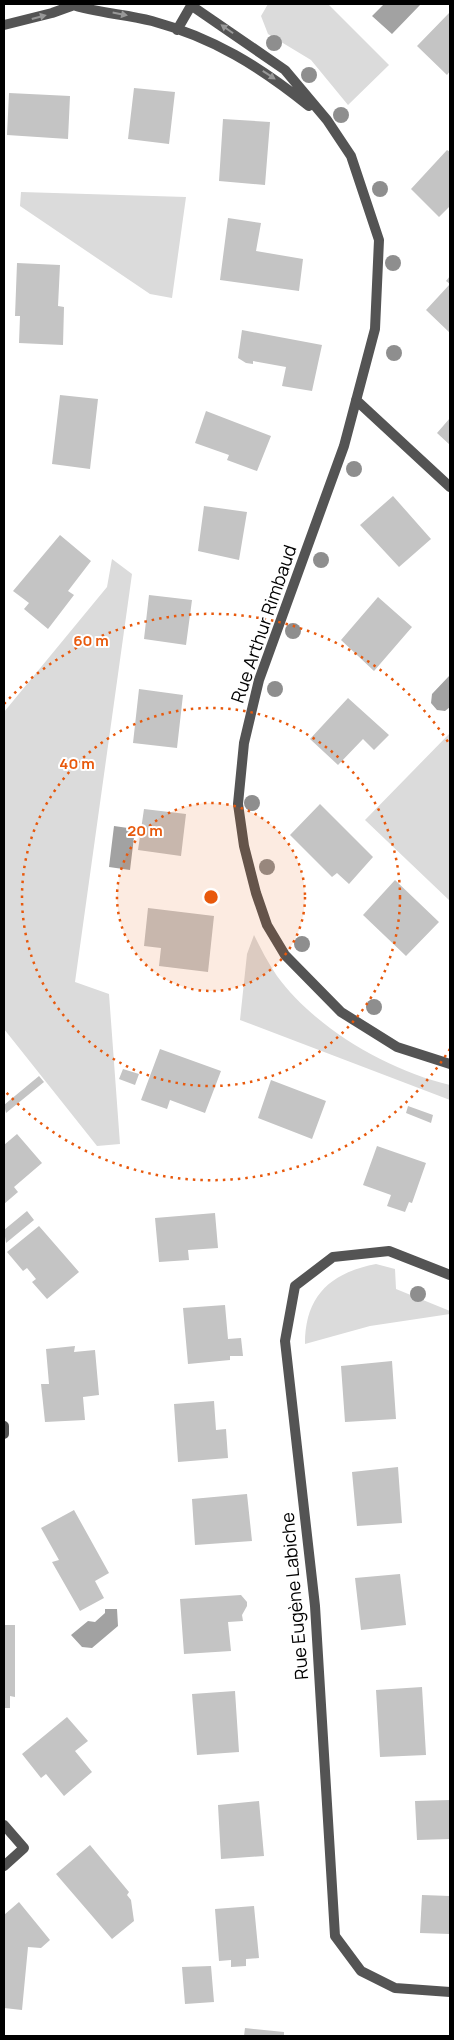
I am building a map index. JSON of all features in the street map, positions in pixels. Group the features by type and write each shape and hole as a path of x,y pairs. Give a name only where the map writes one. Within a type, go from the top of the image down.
{"street":[{"name":"Rue Arthur Rimbaud","path":"4,25 52,13 73,4 153,21 229,49 276,80 326,120"},
{"name":"Rue Arthur Rimbaud","path":"177,30 192,5 285,70 326,120 351,156 379,240 375,329 344,446 259,680 244,744 238,804 244,846 256,894 267,926 285,955 341,1012 398,1047 450,1064"},
{"path":"356,400 450,487"},
{"name":"Rue Eugène Labiche","path":"450,1275 389,1251 334,1257 295,1286 285,1341 315,1606 335,1936 361,1971 394,1988 450,1992"},
{"path":"4,1426 4,1434"},
{"path":"4,1825 24,1848 4,1866"}],"shaded area":[{"path":"268,4 328,4 389,65 348,105 311,60 268,34 261,16"},
{"path":"384,4 421,4 392,34 372,16"},
{"path":"21,192 186,197 172,298 150,294 20,206"},
{"path":"112,559 132,574 75,982 109,994 120,1144 97,1146 4,1029 4,712 107,587"},
{"path":"450,675 450,707 445,711 437,710 431,703 432,694"},
{"path":"450,733 450,901 365,820"},
{"path":"114,826 135,829 130,870 109,867"},
{"path":"254,935 277,976 311,1013 354,1044 378,1058 426,1078 450,1085 450,1100 240,1020 247,954"},
{"path":"376,1264 395,1269 396,1289 450,1311 450,1314 370,1326 305,1344 306,1327 310,1313 315,1300 323,1289 346,1274"},
{"path":"105,1609 117,1609 118,1626 92,1648 82,1647 71,1635 88,1621 95,1622 105,1613"}],"building":[{"path":"450,12 450,71 447,75 417,46"},
{"path":"134,88 175,92 169,144 128,139"},
{"path":"9,93 70,96 68,139 7,135"},
{"path":"223,119 270,122 265,185 219,181"},
{"path":"447,150 450,152 450,206 439,217 411,189"},
{"path":"228,218 261,223 256,251 303,259 299,291 220,280"},
{"path":"17,263 60,265 58,306 64,307 63,345 19,343 20,316 15,316"},
{"path":"450,276 450,284 446,281"},
{"path":"450,284 450,333 426,310"},
{"path":"242,330 322,345 312,391 282,386 286,367 253,361 253,364 246,363 238,358"},
{"path":"60,395 98,399 90,469 52,464"},
{"path":"206,411 271,436 257,471 227,460 229,455 195,443"},
{"path":"450,418 450,445 437,433"},
{"path":"393,496 431,539 399,567 360,525"},
{"path":"204,506 247,512 239,560 198,551"},
{"path":"60,535 91,561 68,591 74,595 48,629 24,609 29,603 13,591"},
{"path":"149,595 192,600 186,645 144,639"},
{"path":"378,597 412,627 374,671 341,640"},
{"path":"139,689 183,695 177,748 133,743"},
{"path":"348,698 389,735 374,750 363,739 338,765 310,739"},
{"path":"320,804 373,857 349,884 337,873 332,877 290,835"},
{"path":"144,809 186,814 181,856 138,850"},
{"path":"395,880 439,922 406,956 363,915"},
{"path":"148,908 214,916 208,972 159,966 161,948 144,946"},
{"path":"160,1049 221,1071 205,1113 170,1100 167,1109 141,1100"},
{"path":"123,1069 139,1074 135,1085 119,1079"},
{"path":"39,1076 44,1082 6,1113 4,1105"},
{"path":"271,1080 326,1101 312,1139 258,1118"},
{"path":"408,1106 433,1115 431,1123 406,1113"},
{"path":"17,1134 42,1163 14,1187 18,1192 4,1204 4,1145"},
{"path":"377,1146 426,1163 412,1203 409,1202 405,1212 387,1206 391,1195 363,1185"},
{"path":"27,1211 34,1220 6,1243 4,1230"},
{"path":"215,1213 218,1248 188,1250 189,1260 159,1262 155,1218"},
{"path":"39,1226 79,1272 47,1299 32,1282 36,1279 27,1268 23,1271 7,1252"},
{"path":"225,1305 228,1339 241,1338 243,1356 230,1356 230,1360 188,1364 183,1308"},
{"path":"75,1346 74,1352 95,1350 99,1395 83,1397 85,1420 45,1422 41,1384 49,1384 46,1349"},
{"path":"392,1361 396,1419 345,1422 341,1366"},
{"path":"214,1401 216,1430 226,1429 228,1458 178,1462 174,1404"},
{"path":"398,1467 402,1523 357,1526 352,1472"},
{"path":"247,1494 252,1541 195,1545 192,1499"},
{"path":"74,1510 109,1573 95,1581 104,1598 80,1611 52,1562 59,1560 41,1528"},
{"path":"400,1574 406,1625 361,1630 355,1578"},
{"path":"241,1595 247,1602 242,1615 243,1621 228,1622 231,1651 184,1654 180,1599"},
{"path":"4,1625 15,1625 15,1697 10,1696 10,1708 4,1708"},
{"path":"422,1687 426,1755 380,1757 376,1690"},
{"path":"235,1691 239,1752 197,1755 192,1694"},
{"path":"67,1717 88,1741 75,1751 92,1772 64,1796 46,1774 41,1778 22,1754"},
{"path":"450,1800 450,1839 417,1840 415,1801"},
{"path":"259,1801 264,1856 221,1859 218,1805"},
{"path":"90,1845 129,1892 127,1895 131,1900 134,1921 112,1939 56,1874"},
{"path":"422,1895 450,1896 450,1934 420,1933"},
{"path":"19,1902 50,1940 41,1948 28,1947 22,2010 4,2008 4,1915"},
{"path":"254,1906 259,1958 246,1959 246,1966 231,1967 231,1960 219,1961 215,1909"},
{"path":"211,1966 214,2002 185,2004 182,1967"},
{"path":"245,2028 284,2032 284,2036 244,2036"}]}
